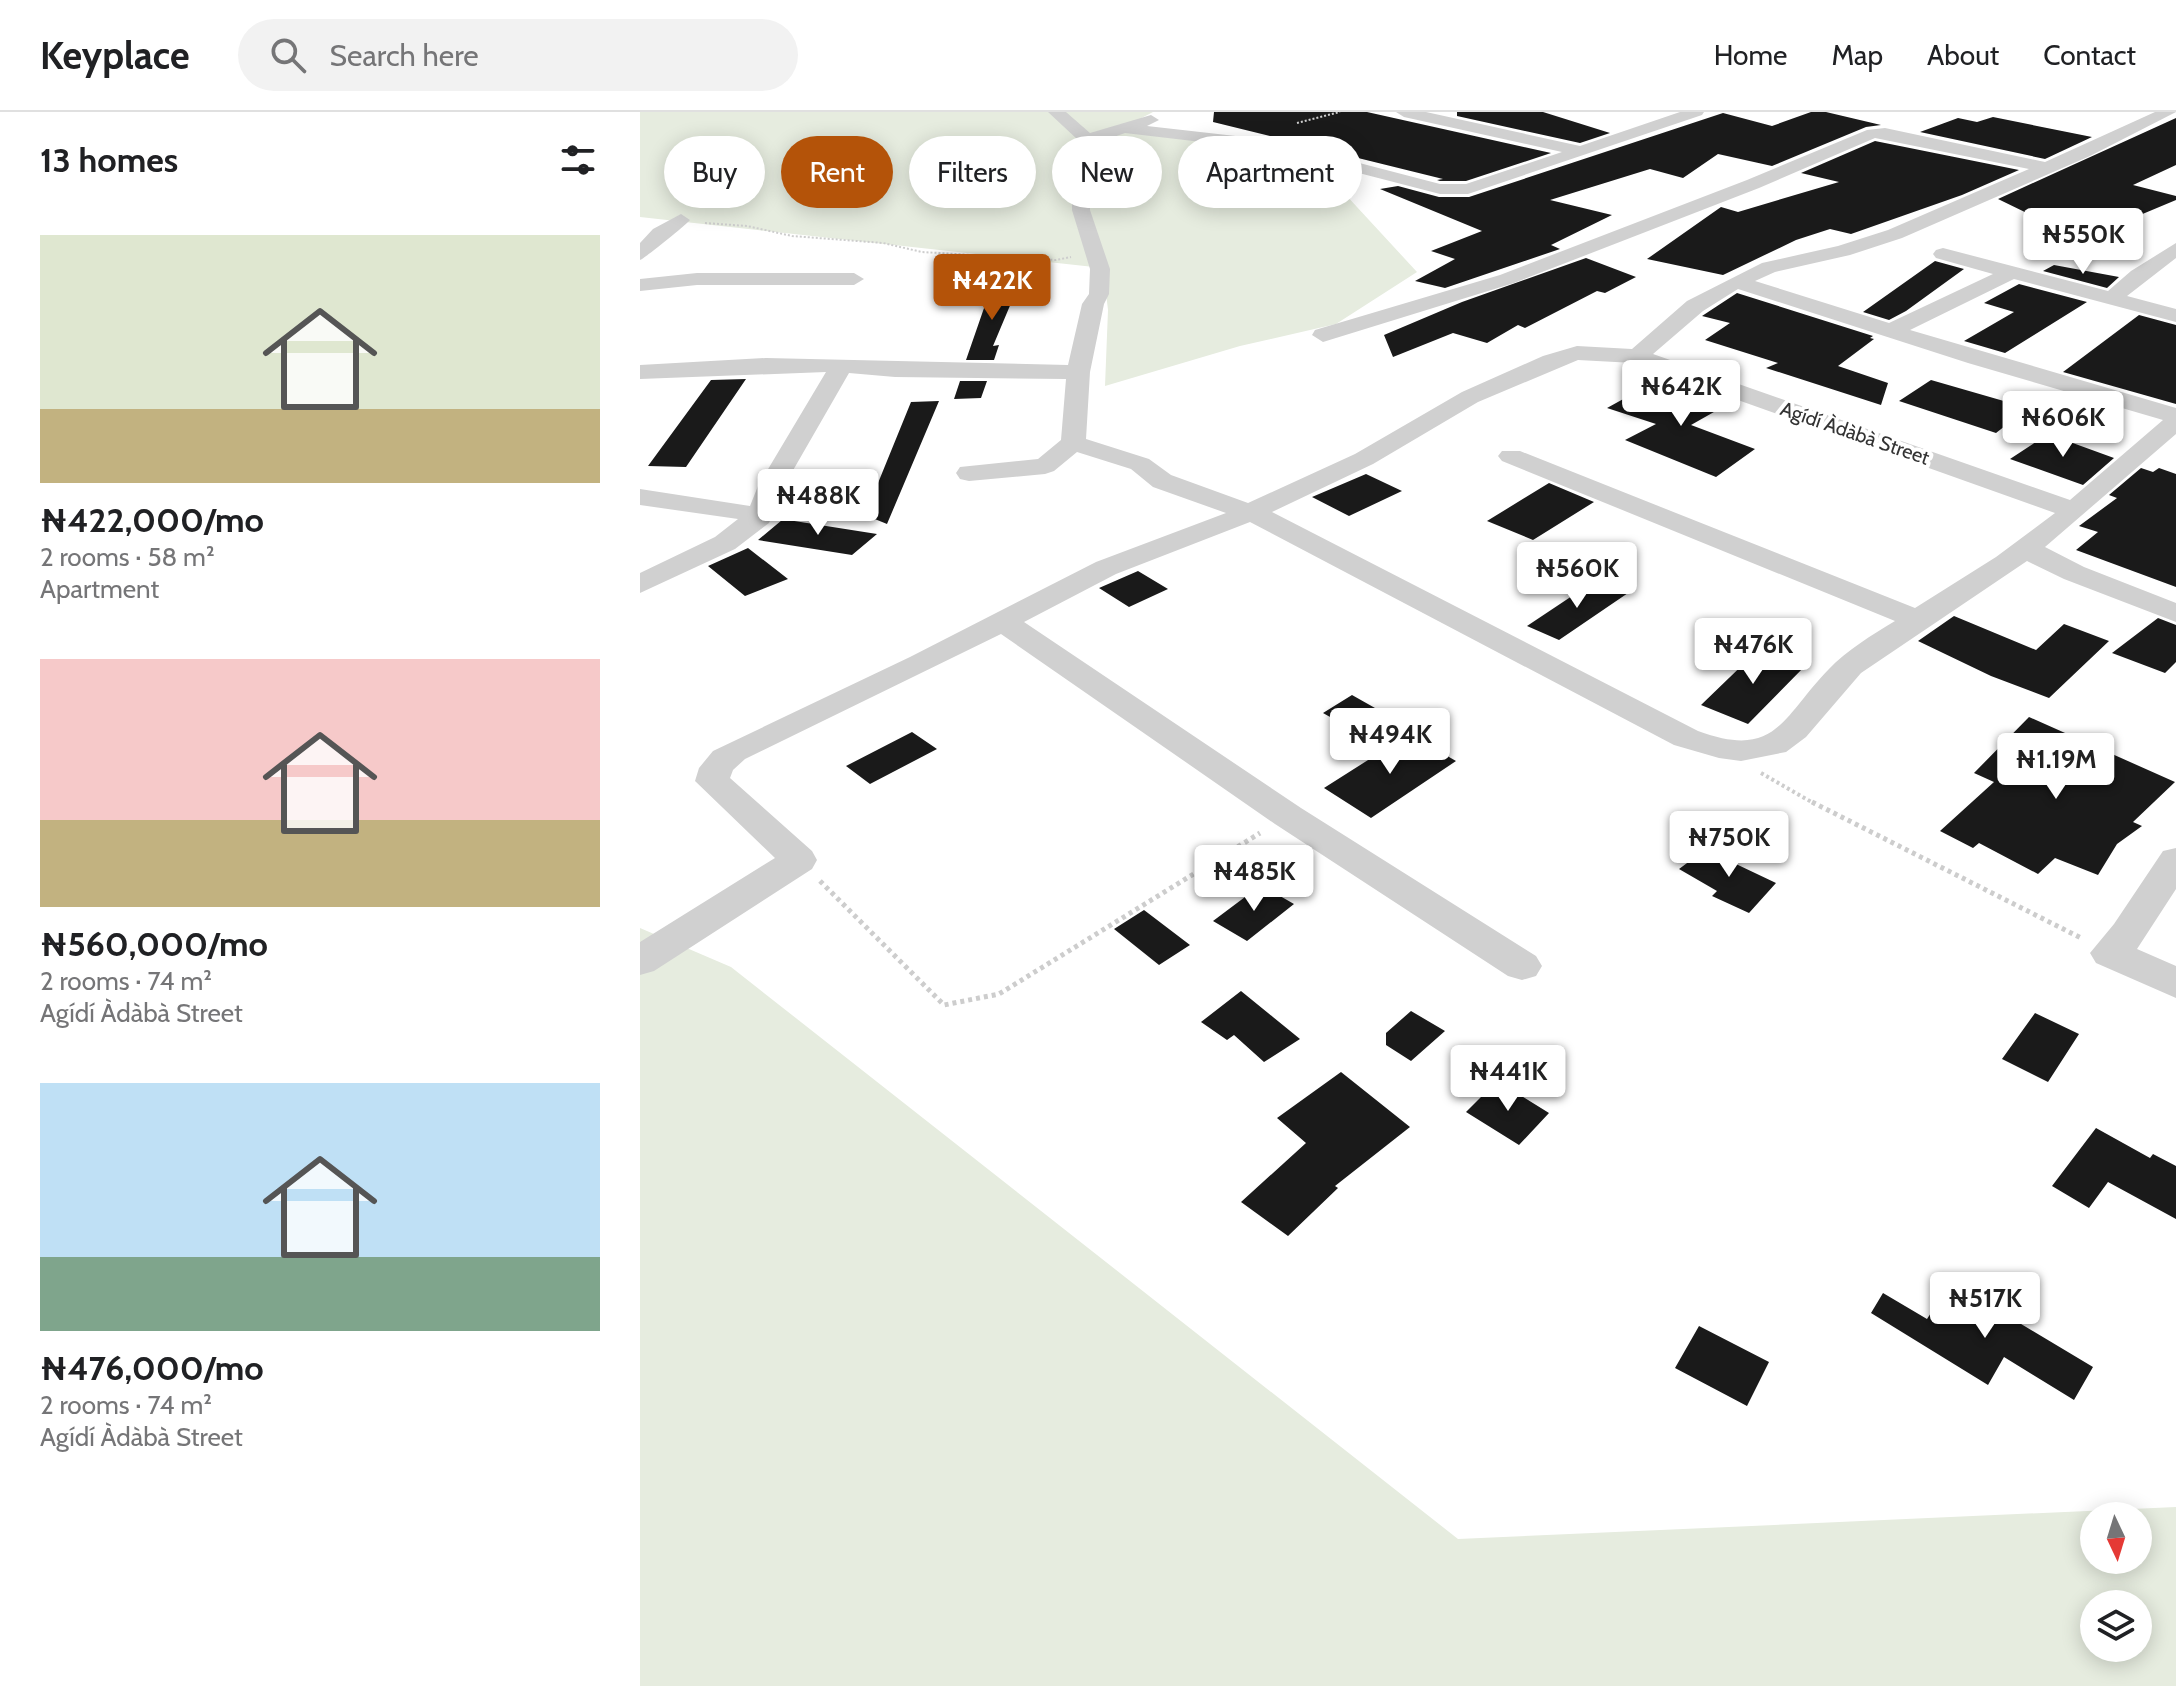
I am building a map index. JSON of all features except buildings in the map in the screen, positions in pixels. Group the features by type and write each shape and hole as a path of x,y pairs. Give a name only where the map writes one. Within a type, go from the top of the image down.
{"street":[{"path":"1056,112 1083,136"},
{"path":"1103,136 1168,112"},
{"path":"1404,112 1577,150"},
{"path":"1128,129 1271,145 1440,189 1455,190 1468,189 1696,112"},
{"path":"2130,115 2161,116 2176,124"},
{"path":"1637,356 1695,306 1769,267 1843,251 1895,234 2161,116"},
{"path":"1323,335 1507,279 1753,184 1873,133 2047,168"},
{"path":"969,473 1045,466 1073,443 1078,372 1093,304 1099,294 1100,269 1081,208"},
{"path":"640,254 660,233 681,220"},
{"path":"2112,299 2138,275 2176,249"},
{"path":"1943,254 2176,316"},
{"path":"1892,330 2013,272"},
{"path":"640,285 697,279 854,279"},
{"path":"1073,443 1140,464 1162,481 1251,512 1686,738 1722,750 1759,750 1776,744 1791,733 1847,669 1916,619 2026,549 2110,483 2176,418 1737,282"},
{"name":"Agídí Àdàbà Street","path":"799,860 712,781 713,772 721,760 823,708 921,664 1106,568 1251,512 1364,459 1470,397 1551,361 1577,353 1637,356 2073,510"},
{"path":"640,372 766,365 842,365 895,370 1078,372"},
{"path":"640,584 725,543 759,517 771,486 842,365"},
{"path":"1511,456 1822,578 1916,619"},
{"path":"640,497 736,510 759,517"},
{"path":"2026,549 2074,573 2176,613"},
{"path":"1002,621 1288,816 1522,966"},
{"path":"640,961 799,860"},
{"path":"2176,860 2128,934 2110,953 2176,983"}],"path":[{"path":"1297,123 1340,112"},
{"path":"681,220 747,226 792,236 883,243 922,252 1056,260 1092,251"},
{"path":"1762,774 1831,813 2110,953"},
{"path":"799,860 944,1005 961,1004 999,994 1288,816"}],"shaded area":[{"path":"640,112 1153,112 1130,124 1204,136 1178,136 1178,208 1358,208 1417,272 1336,324 1240,346 1105,386 1108,310 1103,268 640,217"},
{"path":"640,928 731,967 1458,1539 2080,1511 2080,1574 2152,1574 2152,1508 2176,1507 2176,1686 640,1686"}]}
